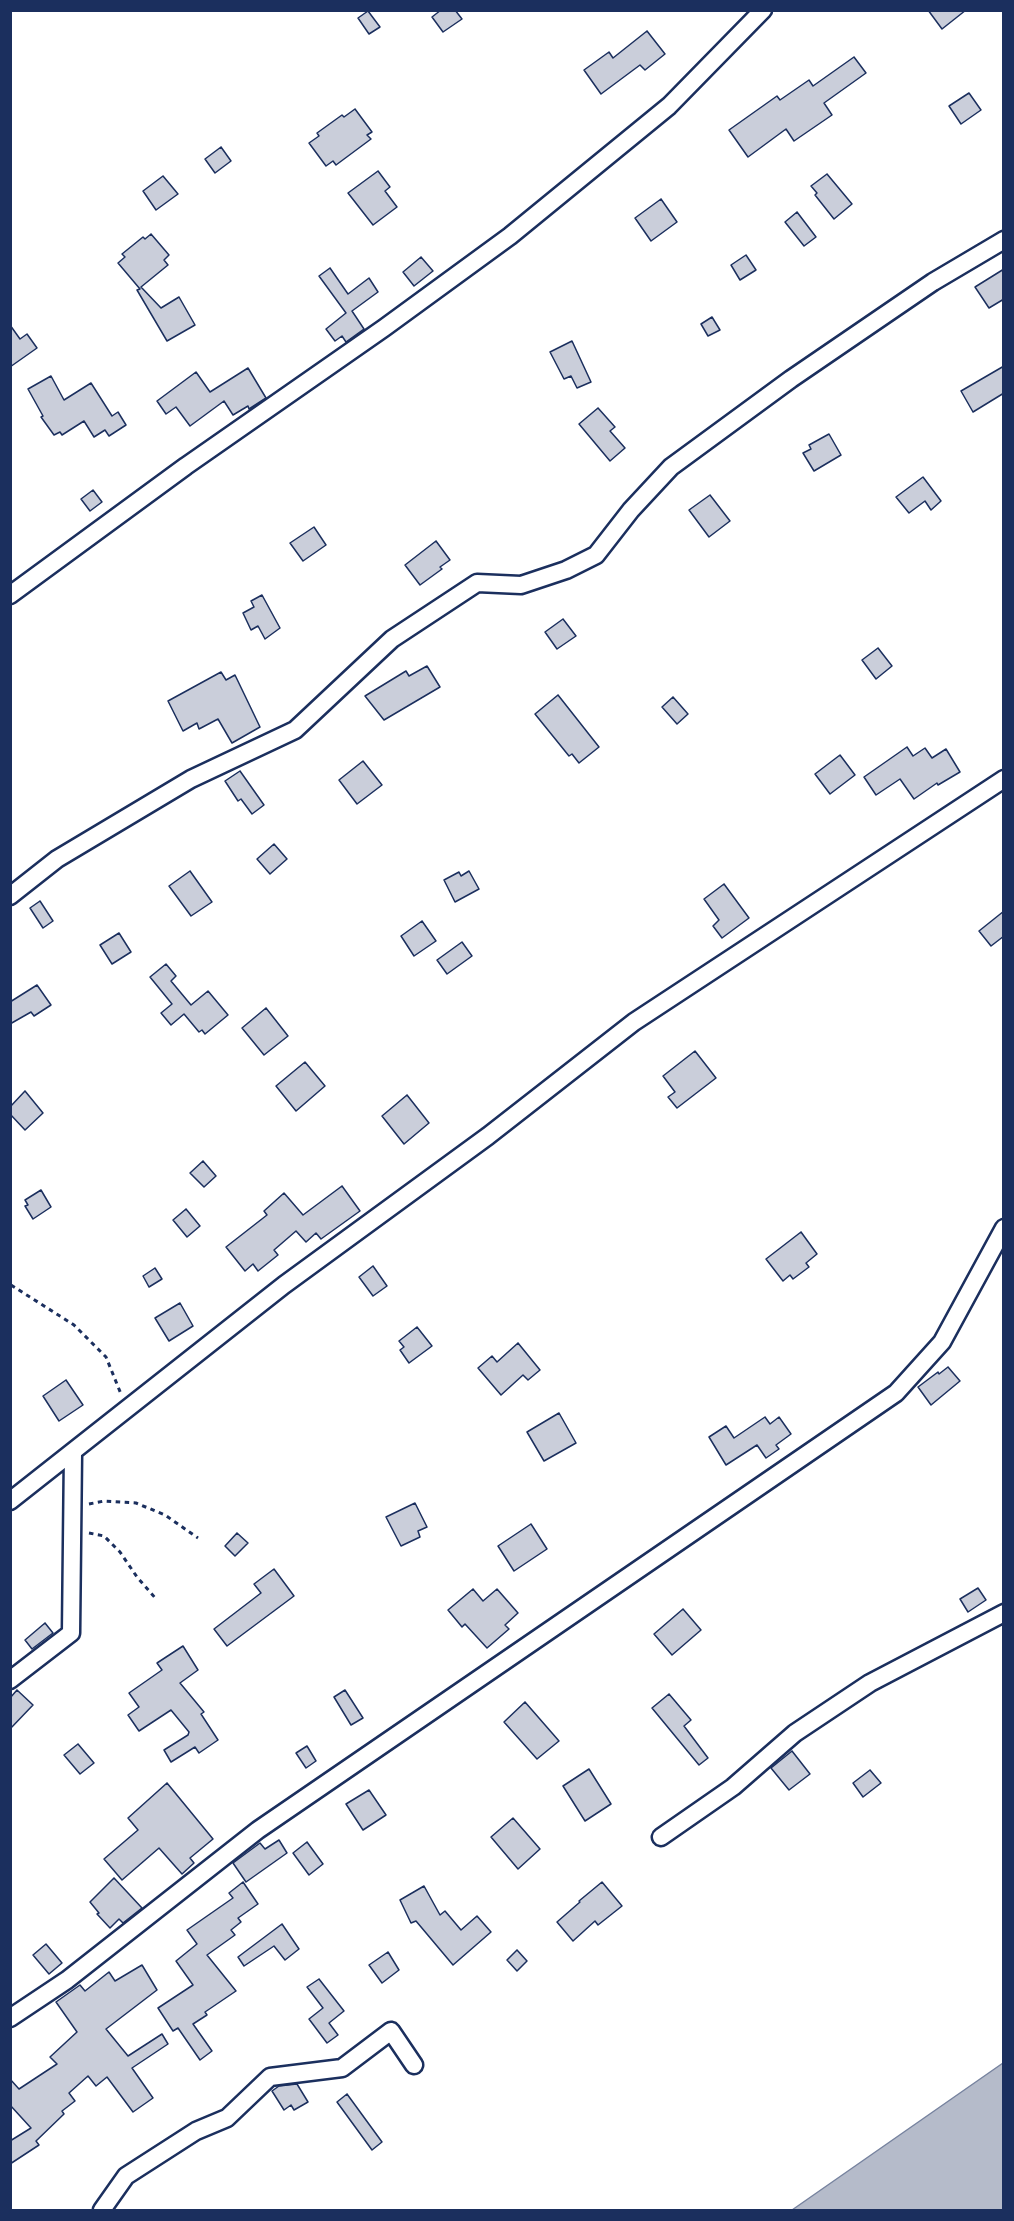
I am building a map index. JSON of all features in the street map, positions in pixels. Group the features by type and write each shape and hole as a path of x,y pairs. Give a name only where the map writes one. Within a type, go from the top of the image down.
{"street":[{"path":"10,595 186,466 384,328 510,236 669,106 763,10"},
{"path":"10,896 57,859 181,785 295,730 392,639 477,583 521,585 566,570 596,555 631,510 671,467 791,379 933,282 1004,240"},
{"path":"10,1501 285,1285 488,1136 634,1022 1004,778"},
{"path":"10,2018 67,1980 258,1830 896,1393 942,1342 1004,1228"},
{"path":"10,1680 71,1633 73,1453"},
{"path":"661,1837 733,1787 795,1733 870,1683 1004,1613"},
{"path":"102,2211 126,2176 196,2131 227,2118 270,2077 342,2068 392,2031 414,2065"}],"path":[{"path":"11,1285 74,1325 106,1357 128,1409"},
{"path":"73,1507 104,1501 136,1503 165,1515 198,1538"},
{"path":"72,1529 104,1536 120,1552 157,1600"}],"water":[{"path":"1003,2063 1003,2210 792,2210"}],"building":[{"path":"441,10 455,10 462,19 443,32 432,17"},
{"path":"928,10 966,10 942,29"},
{"path":"368,11 380,27 369,34 358,18"},
{"path":"647,31 665,54 645,70 640,65 601,94 584,70 609,52 613,58"},
{"path":"854,57 866,73 824,103 832,115 794,141 786,129 748,157 729,130 777,96 780,100 809,80 813,86"},
{"path":"969,93 981,110 961,124 949,106"},
{"path":"355,109 372,132 367,135 371,139 336,165 333,161 326,166 309,143 319,136 317,133 342,115 344,117"},
{"path":"221,147 231,161 215,173 205,159"},
{"path":"378,171 390,187 385,191 397,207 373,225 348,193"},
{"path":"827,174 852,204 834,219 815,195 817,193 811,186"},
{"path":"163,176 178,194 156,210 143,191"},
{"path":"661,199 677,222 651,241 635,218"},
{"path":"797,212 816,237 804,246 785,222"},
{"path":"151,234 169,255 164,260 168,265 141,287 161,308 179,297 195,325 167,341 137,290 140,289 118,263 125,257 122,254 143,237 145,239"},
{"path":"746,255 756,270 740,280 731,265"},
{"path":"421,257 433,271 414,286 403,272"},
{"path":"330,268 348,294 369,278 378,292 352,311 364,329 346,342 342,336 335,341 326,329 346,313 319,276"},
{"path":"1004,269 1004,299 989,308 975,287"},
{"path":"712,317 720,330 708,336 701,324"},
{"path":"10,325 20,339 27,334 37,348 10,367"},
{"path":"572,341 591,382 577,388 571,376 564,379 550,352"},
{"path":"1004,366 1004,393 973,412 961,391"},
{"path":"248,368 266,398 249,409 248,406 233,415 224,401 190,426 176,407 166,414 157,401 196,372 210,392"},
{"path":"51,376 64,400 91,383 112,416 118,412 126,425 109,436 105,430 94,437 84,421 62,435 60,432 54,435 41,417 43,416 28,389"},
{"path":"598,408 615,427 610,431 625,448 610,461 579,424"},
{"path":"829,434 841,455 814,471 803,453 811,449 809,445"},
{"path":"923,477 941,501 931,510 925,501 909,513 896,497"},
{"path":"93,490 102,502 90,511 81,499"},
{"path":"710,495 730,521 709,537 689,510"},
{"path":"314,527 326,545 303,561 290,543"},
{"path":"436,541 450,560 420,585 405,565"},
{"path":"262,595 280,628 265,639 258,626 251,630 243,613 254,607 251,601"},
{"path":"563,619 576,636 557,649 545,632"},
{"path":"878,648 892,666 876,679 862,660"},
{"path":"427,666 440,687 384,720 365,696 406,671 409,676"},
{"path":"221,672 226,680 235,675 260,727 232,743 218,719 199,729 197,723 183,731 168,701"},
{"path":"558,695 599,747 579,763 572,754 569,756 535,714"},
{"path":"673,697 688,714 677,724 662,707"},
{"path":"907,747 913,756 925,748 932,758 946,749 960,772 938,785 937,783 914,799 900,779 876,795 864,777"},
{"path":"840,755 855,775 830,794 815,774"},
{"path":"363,761 382,785 357,804 339,780"},
{"path":"240,771 264,805 252,814 241,799 238,801 225,781"},
{"path":"274,844 287,859 270,874 257,859"},
{"path":"190,871 212,902 191,916 169,886"},
{"path":"469,871 479,889 455,902 444,880 459,872 461,876"},
{"path":"724,884 749,918 722,938 713,926 719,920 704,899"},
{"path":"40,901 53,921 43,928 30,908"},
{"path":"1004,911 1004,936 991,946 979,931"},
{"path":"422,921 436,941 414,956 401,936"},
{"path":"119,933 131,952 112,964 100,945"},
{"path":"462,942 472,956 447,974 437,960"},
{"path":"166,964 176,976 171,981 191,1005 208,991 228,1015 205,1034 202,1030 199,1032 184,1014 171,1025 161,1013 172,1004 150,977"},
{"path":"37,985 51,1005 34,1016 31,1012 10,1024 10,1002"},
{"path":"266,1008 288,1036 264,1055 242,1028"},
{"path":"695,1051 716,1078 677,1108 668,1097 675,1092 663,1076"},
{"path":"305,1062 325,1086 296,1111 276,1086"},
{"path":"25,1091 43,1113 25,1130 10,1114 10,1107"},
{"path":"407,1095 429,1123 404,1144 382,1116"},
{"path":"203,1161 216,1176 204,1187 190,1173"},
{"path":"342,1186 360,1211 321,1239 316,1233 306,1242 296,1231 274,1250 278,1255 258,1271 253,1264 245,1271 226,1247 267,1215 264,1211 284,1193 303,1215"},
{"path":"41,1190 51,1207 33,1219 25,1206 28,1205 25,1200"},
{"path":"186,1209 200,1226 187,1237 173,1220"},
{"path":"801,1232 817,1254 806,1263 809,1267 793,1279 790,1275 783,1281 766,1259"},
{"path":"373,1266 387,1286 373,1296 359,1277"},
{"path":"155,1268 162,1279 149,1287 143,1276"},
{"path":"180,1303 193,1326 169,1341 155,1318"},
{"path":"417,1327 432,1346 409,1363 400,1350 404,1347 399,1341"},
{"path":"518,1343 540,1370 528,1380 523,1375 501,1395 478,1368 492,1356 497,1362"},
{"path":"948,1367 960,1381 931,1405 918,1387"},
{"path":"66,1380 83,1405 59,1421 43,1396"},
{"path":"559,1413 576,1443 544,1461 527,1432"},
{"path":"765,1417 770,1424 779,1417 791,1434 776,1445 779,1449 766,1458 757,1445 726,1465 709,1437 726,1426 734,1438"},
{"path":"415,1503 427,1527 418,1531 420,1537 401,1546 386,1517"},
{"path":"531,1524 547,1549 514,1571 498,1546"},
{"path":"237,1533 248,1543 235,1556 225,1546"},
{"path":"274,1569 294,1596 227,1646 214,1629 261,1593 254,1584"},
{"path":"978,1588 986,1600 968,1612 960,1599"},
{"path":"473,1589 483,1601 497,1589 518,1613 505,1625 509,1629 487,1648 465,1624 462,1627 448,1610"},
{"path":"683,1609 701,1630 672,1655 654,1634"},
{"path":"45,1623 53,1633 32,1649 25,1640"},
{"path":"183,1646 198,1670 180,1683 204,1712 201,1714 218,1740 199,1753 195,1747 171,1762 164,1750 188,1735 189,1732 171,1710 139,1731 128,1715 139,1707 129,1693 162,1670 157,1663"},
{"path":"17,1690 33,1705 10,1729 10,1698"},
{"path":"345,1690 363,1718 351,1725 334,1697"},
{"path":"669,1694 691,1720 684,1726 708,1758 699,1765 652,1708"},
{"path":"525,1702 559,1741 537,1759 504,1722"},
{"path":"78,1744 94,1763 80,1774 64,1755"},
{"path":"307,1746 316,1761 306,1768 296,1753"},
{"path":"792,1751 810,1774 789,1790 771,1768"},
{"path":"589,1769 611,1804 585,1821 563,1786"},
{"path":"870,1770 881,1783 863,1797 853,1783"},
{"path":"167,1783 213,1839 190,1858 194,1863 182,1874 159,1848 122,1880 104,1859 138,1830 128,1818"},
{"path":"369,1790 386,1815 363,1830 346,1804"},
{"path":"513,1818 540,1849 518,1869 491,1837"},
{"path":"279,1840 287,1853 246,1882 233,1863 260,1843 265,1849"},
{"path":"307,1842 323,1864 309,1875 293,1853"},
{"path":"114,1878 142,1908 123,1923 119,1919 110,1928 90,1902"},
{"path":"243,1882 258,1904 238,1918 241,1922 231,1930 235,1935 207,1955 236,1991 205,2012 207,2015 193,2024 212,2051 200,2060 178,2028 173,2031 158,2008 193,1985 176,1961 197,1944 187,1930 233,1898 229,1893"},
{"path":"602,1882 622,1906 598,1925 595,1921 573,1941 557,1922"},
{"path":"424,1886 440,1915 445,1911 461,1930 477,1916 491,1932 453,1965 416,1921 411,1923 400,1900"},
{"path":"282,1924 299,1949 285,1960 274,1946 244,1966 238,1957"},
{"path":"46,1944 62,1963 49,1974 33,1955"},
{"path":"517,1950 527,1961 517,1971 507,1960"},
{"path":"388,1952 399,1970 382,1983 369,1965"},
{"path":"142,1965 157,1990 106,2029 128,2056 162,2034 168,2044 132,2068 153,2098 133,2112 107,2077 96,2086 88,2076 69,2093 75,2101 62,2111 64,2114 36,2141 39,2145 10,2164 10,2141 31,2128 10,2105 10,2079 19,2089 57,2064 50,2057 77,2032 56,2002 80,1985 85,1991 109,1972 115,1981"},
{"path":"319,1979 344,2011 329,2023 338,2035 327,2043 309,2019 323,2008 307,1987"},
{"path":"297,2084 308,2102 294,2110 291,2105 284,2110 272,2091 279,2086"},
{"path":"347,2094 382,2142 372,2150 337,2102"}]}
